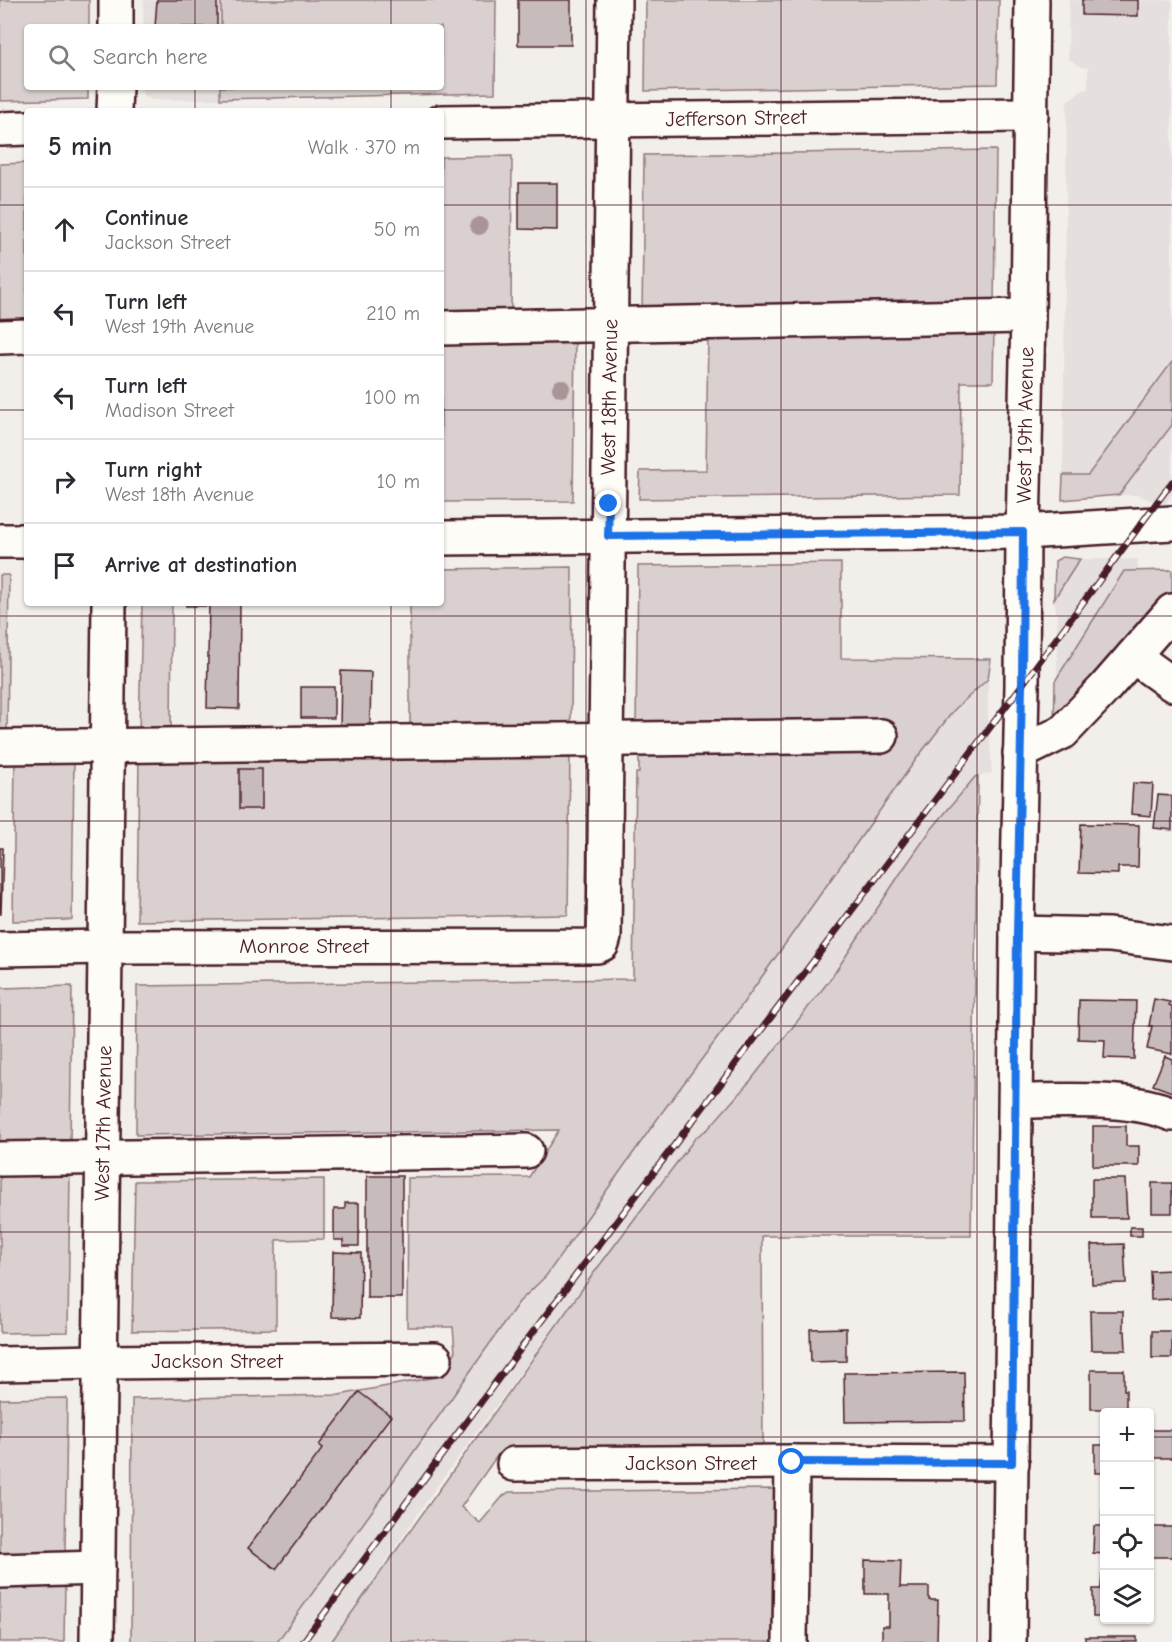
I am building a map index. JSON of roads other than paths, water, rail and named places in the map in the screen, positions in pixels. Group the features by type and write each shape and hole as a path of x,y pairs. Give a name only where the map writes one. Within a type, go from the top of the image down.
{"street":[{"path":"116,0 116,24"},
{"name":"West 18th Avenue","path":"604,937 614,0"},
{"name":"West 19th Avenue","path":"1009,1642 1017,933 1032,0"},
{"path":"114,108 115,90"},
{"name":"Jefferson Street","path":"444,122 1031,115"},
{"path":"0,129 24,128"},
{"path":"444,328 1028,316"},
{"path":"0,337 24,336"},
{"path":"444,538 1023,532 1172,523"},
{"path":"0,542 24,541"},
{"name":"West 17th Avenue","path":"97,1642 109,606"},
{"path":"1020,753 1063,732 1172,611"},
{"path":"1133,656 1172,684"},
{"path":"0,747 881,736"},
{"path":"1017,933 1109,935 1172,943"},
{"name":"Monroe Street","path":"0,949 597,946 602,944 604,937"},
{"path":"1016,1101 1109,1102 1144,1105 1172,1114"},
{"path":"0,1159 526,1151"},
{"name":"Jackson Street","path":"0,1365 435,1359"},
{"path":"790,1642 792,1462"},
{"name":"Jackson Street","path":"514,1464 1012,1463"},
{"path":"0,1571 98,1568"}],"railway":[{"path":"303,1642 1172,482"}]}
